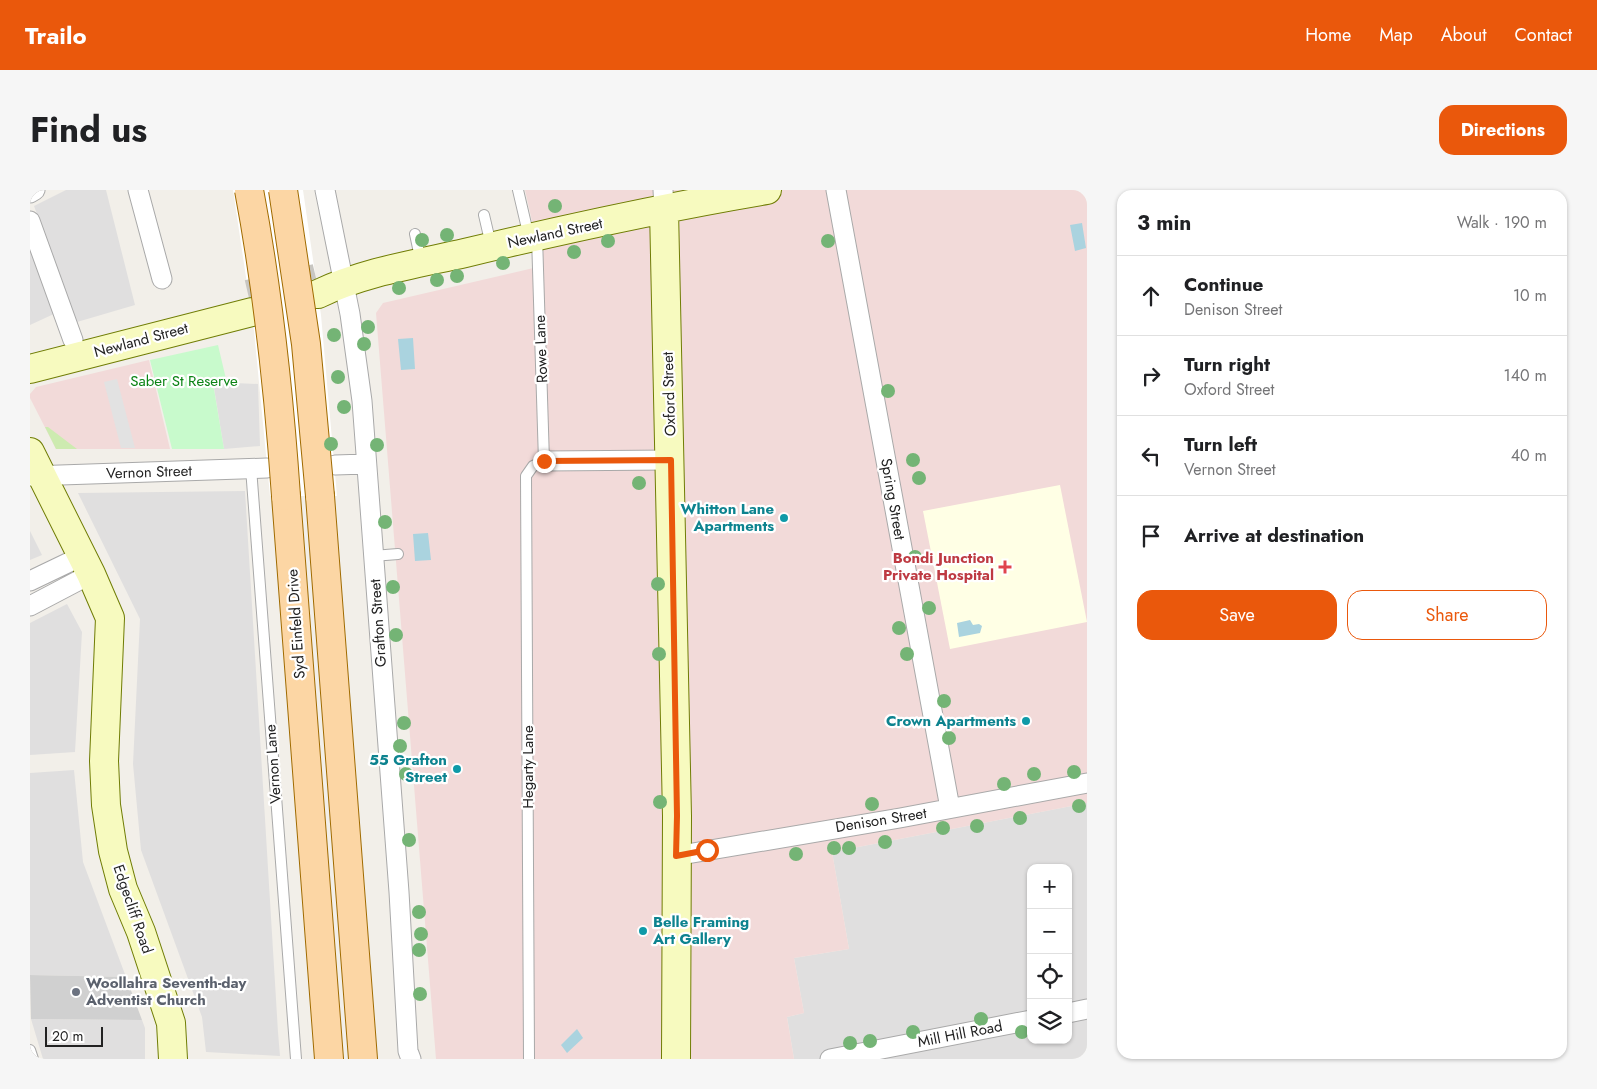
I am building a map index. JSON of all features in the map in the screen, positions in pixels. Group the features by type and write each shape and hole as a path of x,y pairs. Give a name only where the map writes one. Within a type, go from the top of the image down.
{"main road":[{"name":"Syd Einfeld Drive","path":"248,190 272,339 281,425 328,1059"},
{"path":"284,190 306,344 320,496 363,1059"}],"street":[{"path":"30,193 35,190"},
{"path":"138,190 162,279"},
{"name":"Grafton Street","path":"325,190 344,282 362,401 399,892 408,1051 411,1059"},
{"name":"Newland Street","path":"317,286 344,282 492,246 533,238 663,200 767,190"},
{"name":"Spring Street","path":"836,190 950,808"},
{"name":"Oxford Street","path":"663,200 671,460 677,816 676,1059"},
{"path":"30,221 73,340"},
{"name":"Newland Street","path":"30,352 73,340 250,303 30,369"},
{"name":"Edgecliff Road","path":"30,452 34,478 81,568 110,618 104,761 106,805 113,851 124,889 144,941 171,1023 173,1059"},
{"path":"544,461 671,460"},
{"path":"335,465 366,464"},
{"name":"Vernon Street","path":"34,478 259,468"},
{"path":"30,581 81,568"},
{"path":"30,606 81,568"},
{"name":"Denison Street","path":"676,856 1087,783"},
{"path":"1072,1012 1087,1009"},
{"name":"Mill Hill Road","path":"830,1059 1027,1021"}],"lane":[{"name":"Rowe Lane","path":"518,190 533,238 544,461"},
{"path":"484,215 492,246"},
{"path":"415,234 421,263"},
{"name":"Hegarty Lane","path":"530,1059 526,476 533,466 544,461"},
{"name":"Vernon Lane","path":"259,468 296,1059"},
{"path":"373,556 398,554"},
{"path":"30,1050 33,1059"}],"shaded area":[{"path":"66,190 106,190 135,305 77,322 34,206"},
{"path":"525,190 1087,190 1087,803 832,852 849,949 794,958 804,1013 787,1017 794,1059 436,1059 376,313 383,303 542,266"},
{"path":"30,244 56,313 30,325"},
{"path":"149,360 170,449 56,449 30,398 30,394 36,387"},
{"path":"117,379 135,448 121,448 104,382"},
{"path":"213,382 258,384 260,446 224,449"},
{"name":"Bondi Junction Private Hospital","path":"1060,485 1087,622 950,649 923,511"},
{"path":"245,491 280,1056 206,1052 202,1017 141,850 133,764 140,619 78,493"},
{"path":"30,531 42,555 30,560"},
{"path":"67,604 82,632 75,752 30,755 30,623"},
{"path":"74,770 83,862 126,977 30,975 30,773"},
{"path":"1087,803 1087,1059 794,1059 787,1017 804,1013 794,958 849,949 832,852"},
{"name":"Woollahra Seventh-day Adventist Church","path":"30,975 126,977 142,1020 31,1019"},
{"path":"31,1019 142,1020 145,1028 145,1059 43,1059"}],"green space":[{"name":"Saber St Reserve","path":"218,345 226,379 213,383 224,449 172,449 150,360"},
{"path":"45,427 48,427 77,449 56,449"}],"water":[{"path":"1082,223 1086,248 1075,251 1070,225"},
{"path":"413,338 415,369 401,370 398,339"},
{"path":"428,533 431,560 415,561 413,534"},
{"path":"970,620 973,625 979,624 982,626 980,633 959,637 957,623"},
{"path":"577,1029 583,1038 567,1053 561,1045"}],"pier":[{"path":"233,190 303,190 321,315 337,496 270,496 254,331"}],"tunnel":[{"path":"248,294 316,278"}],"place":[{"name":"Whitton Lane Apartments","path":"784,518"},
{"name":"Bondi Junction Private Hospital","path":"1005,567"},
{"name":"Crown Apartments","path":"1026,721"},
{"name":"55 Grafton Street","path":"457,769"},
{"name":"Belle Framing Art Gallery","path":"643,931"},
{"name":"Woollahra Seventh-day Adventist Church","path":"76,992"}],"route":[{"path":"544,461 671,460 677,816 676,856 707,850"}]}
